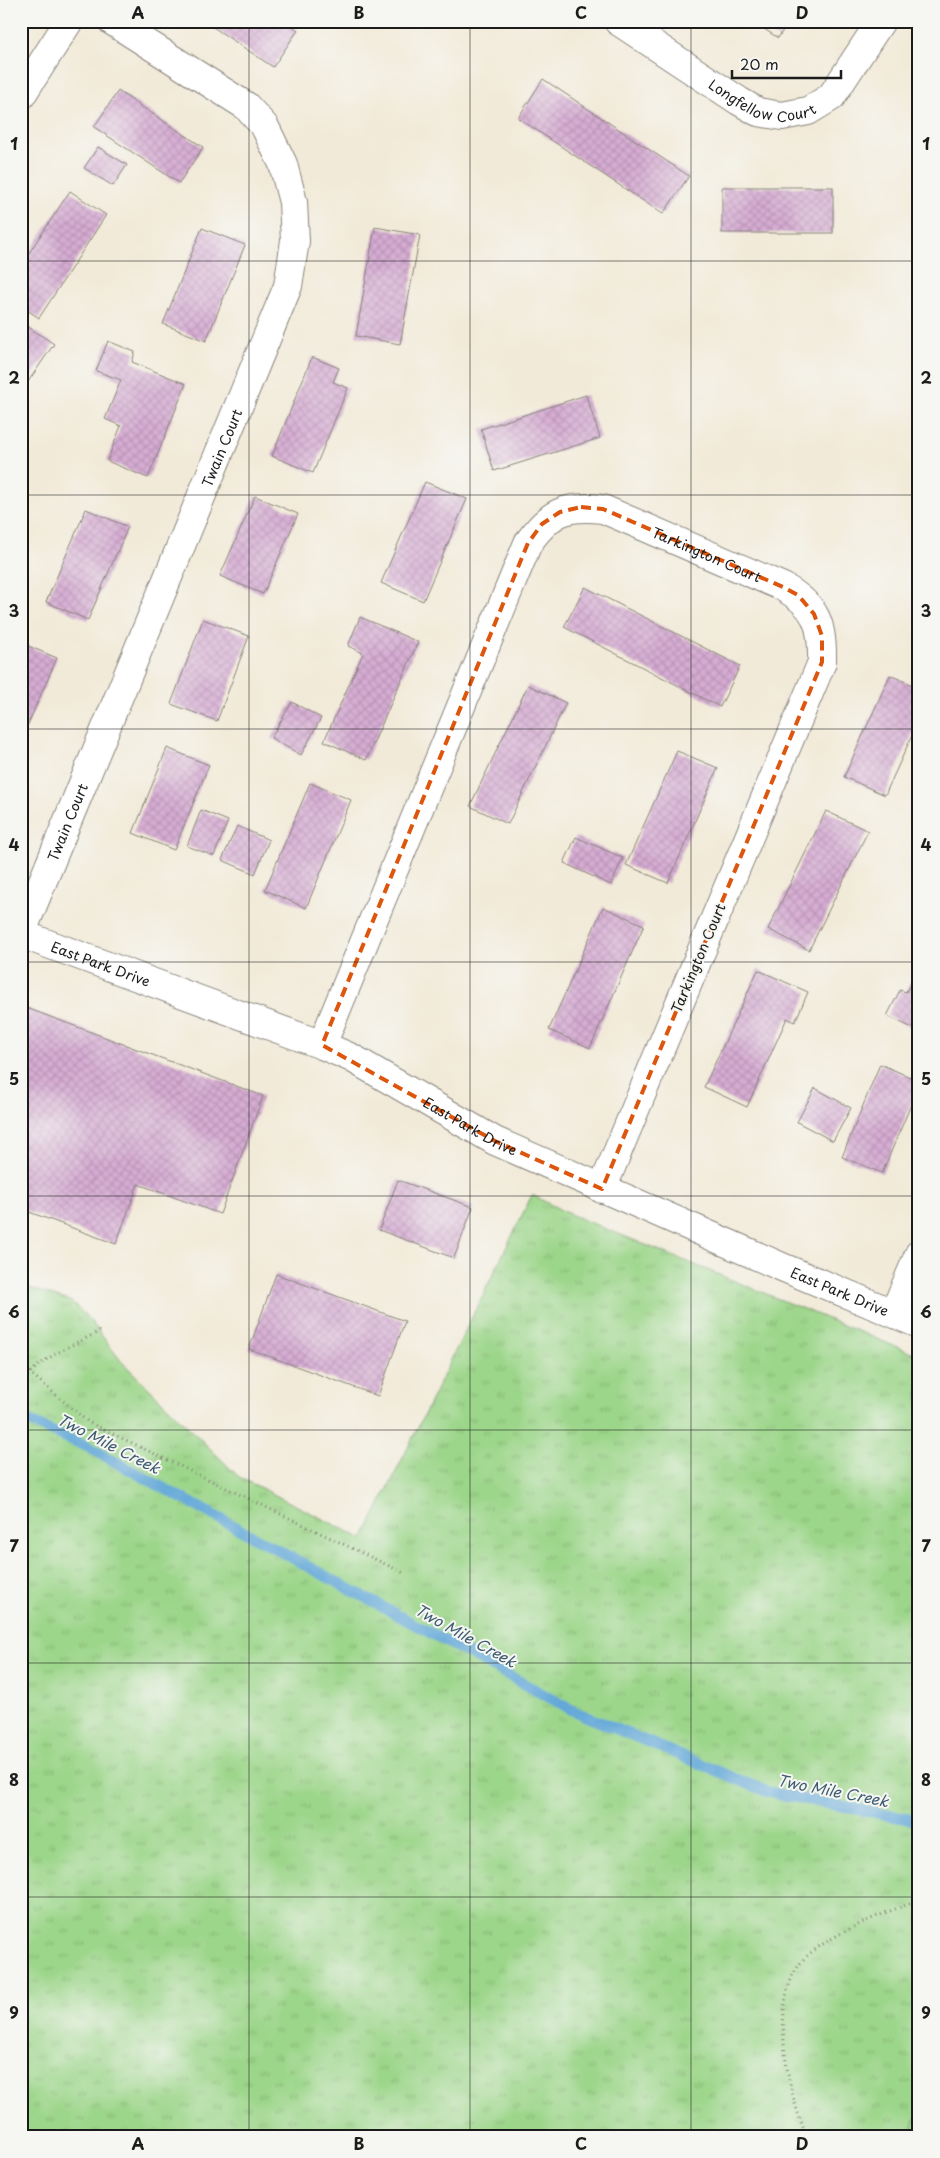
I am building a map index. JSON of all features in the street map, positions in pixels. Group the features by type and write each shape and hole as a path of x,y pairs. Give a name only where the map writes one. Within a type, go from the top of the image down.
{"street":[{"path":"21,96 29,67 69,21"},
{"name":"Twain Court","path":"21,934 288,286 295,241 293,202 283,164 265,127 246,106 112,21"},
{"name":"Longfellow Court","path":"618,21 758,112 782,116 808,111 831,97 881,21"},
{"name":"Tarkington Court","path":"322,1045 528,543 542,524 560,512 581,507 604,509 784,587 798,595 814,614 822,636 822,662 602,1189"},
{"name":"East Park Drive","path":"21,934 322,1045 352,1058 495,1141 602,1189 919,1324"},
{"path":"894,1313 919,1254"}],"path":[{"path":"21,1384 29,1372 39,1364 100,1331"},
{"path":"29,1372 88,1422 404,1573"},
{"path":"808,2137 791,2084 783,2045 786,1992 799,1964 839,1934 878,1916 919,1902"}],"highlighted area":[{"path":"581,507 603,509 798,595 814,614 822,636 822,662 602,1189 495,1141 322,1045 528,543 542,524 560,512"}],"green space":[{"path":"532,1195 567,1213 919,1356 919,2137 21,2137 21,1285 72,1302 90,1320 121,1361 239,1477 363,1539"},
{"path":"919,2115 919,2137 912,2137 914,2122"}],"building":[{"path":"204,21 285,21 298,30 273,67"},
{"path":"752,21 789,21 778,38"},
{"path":"543,79 689,176 663,214 518,118"},
{"path":"118,91 203,147 179,183 94,127"},
{"path":"98,147 127,165 113,186 84,168"},
{"path":"722,187 833,187 833,233 722,233"},
{"path":"70,191 106,215 39,318 21,306 21,265"},
{"path":"375,227 420,235 400,344 356,336"},
{"path":"202,228 245,245 206,341 163,324"},
{"path":"21,322 54,344 21,392"},
{"path":"108,341 135,352 132,362 186,384 148,478 107,461 121,426 105,419 121,380 96,371"},
{"path":"312,357 339,368 333,382 348,388 313,473 272,456"},
{"path":"586,395 600,438 494,471 481,429"},
{"path":"425,482 467,499 423,601 381,583"},
{"path":"255,496 298,514 263,594 220,576"},
{"path":"86,509 128,527 88,620 46,602"},
{"path":"585,587 740,666 720,707 564,627"},
{"path":"360,617 418,642 366,760 324,741 363,653 348,646"},
{"path":"203,619 249,636 217,721 171,704"},
{"path":"21,643 57,658 21,740"},
{"path":"890,675 919,688 919,720 885,795 844,777"},
{"path":"528,685 566,703 508,824 470,806"},
{"path":"292,702 321,718 301,755 271,738"},
{"path":"167,748 209,765 174,850 133,833"},
{"path":"677,751 718,768 668,883 626,865"},
{"path":"310,783 351,800 306,908 265,890"},
{"path":"201,810 228,821 214,856 187,846"},
{"path":"826,811 868,831 809,950 768,929"},
{"path":"237,826 269,840 255,874 222,860"},
{"path":"576,837 623,858 611,885 564,863"},
{"path":"603,907 644,925 590,1048 549,1030"},
{"path":"919,966 919,1031 887,1016 900,990 906,992"},
{"path":"758,970 808,992 795,1022 787,1018 747,1107 704,1087"},
{"path":"21,1006 263,1096 220,1214 138,1184 116,1244 21,1209"},
{"path":"880,1064 919,1081 919,1086 882,1173 842,1157"},
{"path":"815,1088 851,1108 833,1141 797,1122"},
{"path":"398,1180 473,1207 454,1258 379,1230"},
{"path":"276,1274 405,1321 378,1396 249,1349"}],"waterway":[{"name":"Two Mile Creek","path":"21,1418 88,1447 576,1712 768,1792 919,1821"}]}
